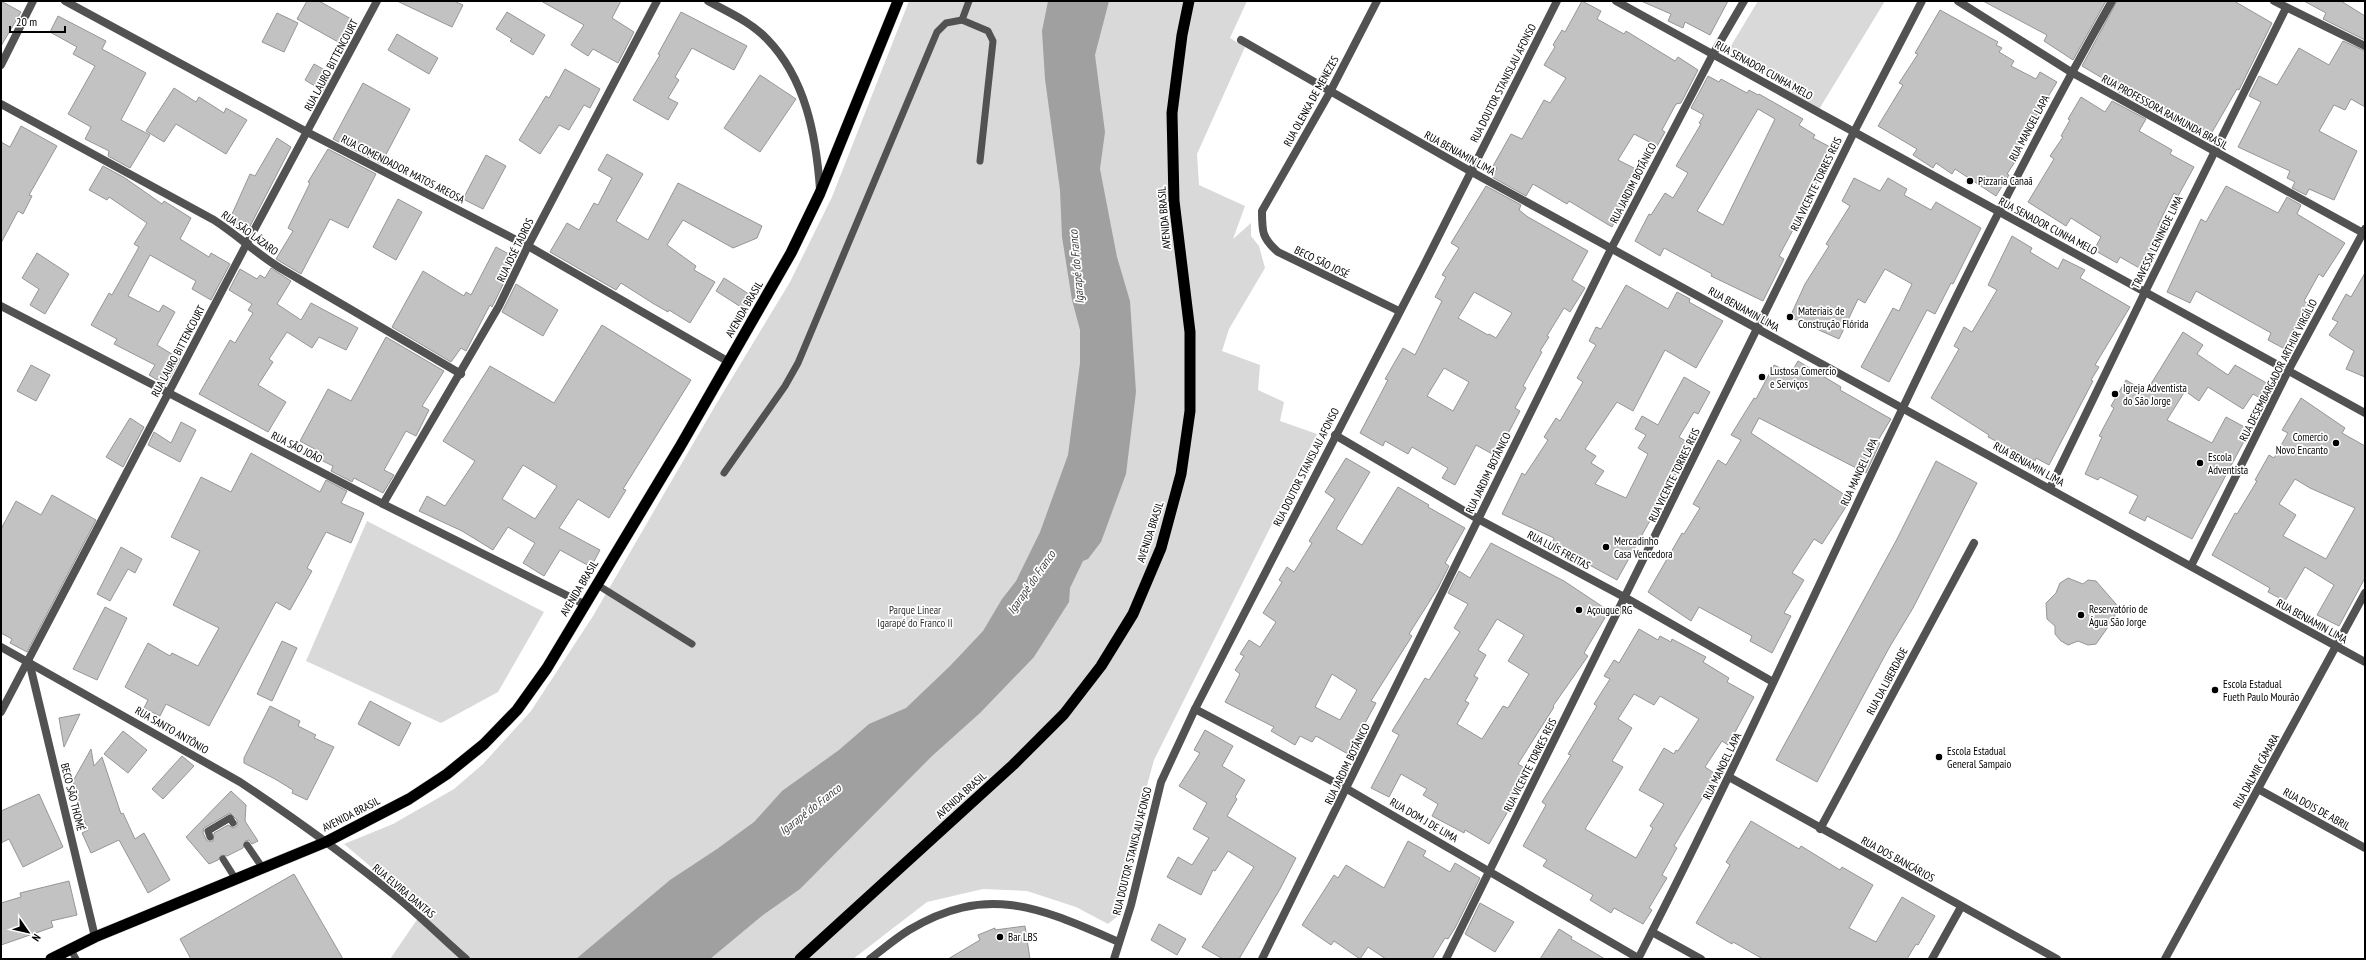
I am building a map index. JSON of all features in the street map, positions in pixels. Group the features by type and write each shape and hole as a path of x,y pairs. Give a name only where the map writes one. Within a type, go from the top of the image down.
{"highway":[{"name":"AVENIDA BRASIL","path":"51,959 70,948 235,878 326,842 409,799 447,774 484,744 517,710 547,668 729,362 791,253 820,193 898,1"},
{"name":"AVENIDA BRASIL","path":"800,959 1013,765 1064,714 1101,666 1134,614 1161,548 1181,474 1190,411 1190,332 1174,201 1172,112 1182,35 1190,1"}],"street":[{"path":"1,65 33,1"},
{"name":"RUA COMENDADOR MATOS AREOSA","path":"65,1 307,132 528,246 729,362"},
{"name":"RUA LAURO BITTENCOURT","path":"1,712 246,244 377,1"},
{"name":"RUA JOSÉ TADROS","path":"384,504 461,374 499,306 528,246 657,1"},
{"path":"708,1 747,22 767,39 785,60 804,99 812,124 818,154 820,193"},
{"name":"RUA OLENKA DE MENEZES","path":"1262,211 1330,92 1377,1"},
{"name":"RUA DOUTOR STANISLAU AFONSO","path":"1114,959 1161,782 1195,709 1400,311 1557,1"},
{"name":"RUA SENADOR CUNHA MELO","path":"1616,1 2365,413"},
{"name":"RUA JARDIM BOTÂNICO","path":"1262,959 1347,789 1611,249 1713,54 1744,1"},
{"name":"RUA VICENTE TORRES REIS","path":"1446,959 1489,870 1626,598 1854,132 1922,1"},
{"name":"RUA PROFESSORA RAIMUNDA BRASIL","path":"1958,1 2071,72 2214,152 2364,231"},
{"name":"RUA MANOEL LAPA","path":"1638,958 1729,777 1902,406 1998,211 2071,72 2112,1"},
{"path":"2274,1 2365,46"},
{"name":"TRAVESSA LENINEDE LIMA","path":"2050,488 2145,292 2286,8"},
{"name":"RUA BENJAMIN LIMA","path":"1241,40 1470,171 1902,406 2365,662"},
{"name":"RUA SÃO LÁZARO","path":"1,104 214,220 236,234 246,244 280,268 461,374"},
{"name":"BECO SÃO JOSÉ","path":"1262,211 1262,231 1268,243 1278,252 1400,311"},
{"name":"RUA DESEMBARGADOR ARTHUR VIRGÍLIO","path":"2191,566 2288,371 2364,231"},
{"name":"RUA SÃO JOÃO","path":"1,306 384,504 584,604"},
{"name":"RUA LUÍS FREITAS","path":"1335,435 1478,519 1626,598 1773,682"},
{"name":"RUA DA LIBERDADE","path":"1820,829 1974,543"},
{"name":"RUA DALMIR CÂMARA","path":"2165,959 2365,593"},
{"name":"RUA SANTO ANTÔNIO","path":"1,646 240,782 326,842"},
{"name":"BECO SÃO THOMÉ","path":"29,661 96,937"},
{"name":"RUA DOM J DE LIMA","path":"1195,709 1347,789 1489,870 1638,958"},
{"name":"RUA DOS BANCÁRIOS","path":"1729,777 1820,829 2057,959"},
{"name":"RUA DOIS DE ABRIL","path":"2258,789 2365,848"},
{"name":"RUA ELVIRA DANTAS","path":"326,842 399,898 466,959"},
{"path":"870,959 909,930 941,914 969,905 1002,903 1027,906 1054,914 1119,942"},
{"path":"1932,959 1961,907"},
{"path":"1652,932 1701,959"}],"lane":[{"path":"962,20 969,1"},
{"path":"724,473 785,386 798,363 937,32 946,23 962,20 988,31 993,42 980,161"},
{"path":"596,584 692,644"},
{"path":"210,836 208,831 230,818 233,823"},
{"path":"248,845 262,867"},
{"path":"223,859 235,878"},
{"path":"70,948 76,959"}],"green space":[{"name":"Parque Linear Igarapé do Franco II","path":"909,1 1247,1 1230,38 1245,47 1197,154 1199,185 1245,206 1233,239 1251,223 1251,236 1259,246 1265,268 1229,329 1222,351 1260,365 1258,390 1284,402 1280,421 1317,434 1154,760 1136,826 1133,860 1119,915 1108,924 1076,907 1027,891 983,889 927,902 853,959 390,959 423,911 344,844 393,824 454,789 483,764 531,711 593,616 715,406 790,282 832,197"},
{"path":"1758,1 1885,1 1818,111 1729,49"},
{"path":"367,521 544,612 498,692 441,723 306,661"}],"water":[{"name":"Igarapé do Franco","path":"1048,1 1109,1 1095,55 1105,132 1100,169 1117,257 1130,301 1136,392 1126,474 1101,542 1088,559 1083,561 1070,588 1069,602 1034,657 980,713 932,756 800,889 763,915 710,959 576,959 670,880 754,822 782,791 839,750 869,724 906,708 950,666 983,631 1002,599 1016,581 1040,532 1068,455 1080,363 1080,330 1072,300 1062,237 1060,190 1045,79 1042,31"}],"building":[{"path":"1,1 21,12 1,46"},
{"path":"307,1 319,1 353,20 340,43 297,19"},
{"path":"397,1 454,1 463,5 452,27"},
{"path":"541,1 621,1 612,18 634,32 618,63 593,49 588,56 571,45 584,25"},
{"path":"1582,1 1601,11 1597,19 1624,34 1626,31 1675,61 1678,57 1698,70 1681,103 1676,104 1662,130 1665,132 1657,146 1634,134 1618,160 1642,172 1612,227 1569,201 1567,204 1533,184 1526,196 1492,177 1497,168 1493,166 1511,134 1522,139 1544,100 1550,103 1566,78 1544,65 1555,47 1553,45 1562,30 1565,32"},
{"path":"1641,1 1728,1 1710,35 1685,22 1683,28 1668,21 1671,14"},
{"path":"1983,1 2106,1 2073,60 2044,41 2047,35"},
{"path":"2117,1 2234,1 2272,23 2239,90 2237,89 2211,134 2155,103 2151,110 2117,91 2119,88 2082,66"},
{"path":"2304,1 2341,1 2365,16 2365,40 2323,19 2326,13"},
{"path":"1940,10 1998,42 1996,45 2002,48 1999,52 2014,61 2011,66 2036,79 2040,72 2057,82 2017,148 2022,151 2007,174 2009,175 1996,196 1955,169 1952,174 1936,163 1933,168 1913,155 1917,149 1878,126 1903,85 1899,83 1918,54 1915,53"},
{"path":"507,12 545,35 533,55 510,41 512,39 496,29"},
{"path":"681,12 747,46 734,70 692,48 675,77 679,80 668,98 678,103 668,120 633,100 660,55 658,54"},
{"path":"277,13 298,23 284,52 262,42"},
{"path":"58,16 106,41 102,49 146,73 121,120 150,135 130,168 108,156 109,151 85,139 91,127 68,114 95,66 73,54 77,47 50,32"},
{"path":"397,34 438,58 429,74 388,50"},
{"path":"2343,41 2365,51 2365,107 2351,99 2345,110 2334,105 2319,131 2357,151 2334,200 2309,189 2306,195 2292,188 2295,182 2287,178 2290,171 2238,147 2261,102 2249,96 2259,76 2277,85 2299,48 2329,65"},
{"path":"314,64 332,74 323,91 305,80"},
{"path":"565,69 600,89 590,108 584,105 569,130 559,125 540,154 519,140 546,96 549,98"},
{"path":"760,75 796,99 760,152 724,128"},
{"path":"1708,76 1719,82 1721,79 1747,93 1749,90 1758,95 1759,94 1803,119 1799,125 1815,135 1813,138 1834,149 1804,208 1808,210 1798,230 1794,228 1779,256 1784,259 1763,301 1711,276 1712,274 1664,248 1660,256 1635,241 1649,214 1651,215 1665,193 1673,198 1688,173 1676,166 1701,124 1699,123 1704,115 1691,108","holes":["1758,109 1775,119 1723,225 1697,211"]},
{"path":"363,83 410,109 381,164 333,139"},
{"path":"174,88 196,102 199,97 224,113 226,108 247,120 226,154 176,124 164,142 146,131"},
{"path":"2081,97 2105,112 2112,101 2146,119 2139,131 2172,150 2170,154 2194,167 2178,196 2174,193 2158,225 2166,229 2141,269 2120,257 2117,263 2094,250 2101,237 2071,218 2066,226 2028,202 2054,159 2050,156 2063,137 2061,136 2070,120 2068,119"},
{"path":"21,126 57,146 29,195 32,196 23,214 18,211 1,243 1,142 10,147"},
{"path":"277,138 291,147 246,234 228,223 250,174 255,176"},
{"path":"328,149 376,174 348,228 330,219 301,274 276,259 293,231 288,228 310,183 308,182"},
{"path":"607,154 643,174 616,221 648,240 678,183 762,226 757,238 733,248 683,220 667,245 696,266 694,270 715,282 690,323 669,310 668,312 654,304 621,283 616,290 550,252 567,223 579,230 594,203 598,205 612,178 598,170"},
{"path":"486,155 506,166 483,209 463,199"},
{"path":"103,166 125,178 162,204 164,201 191,218 180,239 209,257 211,253 230,264 211,300 192,289 196,281 150,255 128,296 159,312 163,305 175,312 157,345 180,359 166,385 149,375 155,365 114,344 117,339 91,325 109,293 112,295 139,247 134,244 147,223 109,197 107,200 89,190"},
{"path":"1854,178 1880,191 1888,178 1907,189 1904,195 1931,210 1936,202 1981,228 1953,284 1951,283 1935,314 1927,310 1889,382 1861,367 1893,308 1899,311 1912,284 1885,269 1865,303 1858,299 1839,339 1790,317 1805,284 1829,246 1826,244 1850,206 1842,201"},
{"path":"1486,186 1521,205 1519,210 1528,217 1588,251 1572,280 1585,288 1570,312 1564,308 1547,336 1549,337 1540,351 1542,352 1523,386 1526,388 1515,408 1520,411 1496,456 1476,445 1455,485 1442,478 1448,468 1412,447 1408,454 1385,441 1383,446 1360,433 1388,380 1385,379 1403,348 1415,355 1442,301 1435,297 1446,277 1442,275 1459,248 1451,243","holes":["1474,292 1512,313 1496,338 1458,318","1444,368 1469,382 1453,411 1427,396"]},
{"path":"2226,186 2278,213 2287,197 2301,205 2297,214 2345,243 2323,277 2319,274 2304,301 2308,304 2283,348 2268,340 2271,333 2196,291 2190,303 2167,292 2201,219 2206,222"},
{"path":"398,199 422,212 396,260 373,247"},
{"path":"2012,236 2032,248 2030,252 2058,269 2063,259 2085,270 2080,278 2130,307 2095,365 2099,367 2091,380 2093,381 2049,465 2036,458 2035,461 1988,437 1989,435 1931,398 1959,349 1954,346 1964,327 1972,332 1997,290 1988,285"},
{"path":"496,247 516,258 492,307 490,305 466,351 461,348 451,362 392,327 423,271 464,296 466,292 471,295"},
{"path":"37,253 69,274 45,314 30,305 39,289 22,278"},
{"path":"271,268 291,281 277,304 301,320 311,303 358,328 346,350 319,337 312,348 287,332 269,359 273,362 258,385 286,402 268,432 199,394 230,340 235,343 253,313 248,310 252,304 229,290 240,269 257,279 260,275 265,278"},
{"path":"2365,273 2365,377 2346,369 2354,351 2329,335 2338,322 2332,319 2346,294 2351,297"},
{"path":"724,278 752,296 744,309 716,291"},
{"path":"516,284 558,310 543,336 502,312"},
{"path":"1626,285 1668,309 1677,292 1690,299 1689,302 1723,321 1696,368 1665,350 1633,411 1617,402 1585,449 1596,456 1591,463 1604,471 1595,484 1626,498 1648,454 1638,448 1646,435 1635,429 1642,416 1658,425 1684,377 1710,392 1698,414 1694,412 1679,437 1692,445 1617,580 1551,544 1554,538 1502,514 1522,473 1525,475 1548,440 1544,437 1556,418 1560,421 1583,382 1577,378 1596,345 1589,341 1596,327 1601,329"},
{"path":"602,325 691,380 623,489 626,490 609,518 578,499 559,528 600,550 591,567 560,550 544,576 523,563 535,543 508,527 493,550 462,531 419,511 427,496 445,506 475,461 443,441 490,366 554,403","holes":["523,465 557,486 535,519 502,499"]},
{"path":"2183,332 2203,345 2197,354 2228,375 2235,365 2270,385 2262,399 2253,394 2243,409 2208,387 2199,401 2185,391 2167,420 2212,443 2226,417 2250,430 2192,539 2147,516 2145,521 2129,513 2138,496 2100,477 2098,480 2085,474 2102,437 2099,436 2114,408 2111,406 2126,380 2146,392"},
{"path":"386,337 444,371 422,406 429,410 416,436 406,431 384,470 394,475 383,493 354,478 352,482 331,471 333,466 321,460 324,454 300,441 328,389 351,401"},
{"path":"1798,361 1841,387 1840,390 1891,419 1877,442 1880,443 1866,473 1759,418 1751,433 1851,499 1822,544 1814,539 1792,573 1804,580 1784,613 1791,616 1772,653 1750,641 1752,636 1699,607 1691,621 1648,592 1682,533 1684,534 1700,508 1693,504 1718,460 1726,465 1741,440 1731,435 1754,398 1756,399 1774,365 1791,373"},
{"path":"31,365 50,375 36,401 17,391"},
{"path":"2301,398 2345,428 2342,433 2365,446 2365,578 2339,626 2317,615 2334,585 2305,567 2285,601 2268,592 2270,588 2212,555 2235,513 2237,514 2257,481 2255,480 2269,455 2274,458 2288,433 2282,430","holes":["2295,479 2310,488 2355,508 2326,559 2283,536 2296,515 2279,504"]},
{"path":"130,418 144,427 123,467 106,457"},
{"path":"181,422 196,430 180,462 148,445 154,432 171,443"},
{"path":"251,453 320,492 326,480 347,491 341,503 364,513 351,543 326,532 307,568 312,571 290,610 276,602 209,726 166,704 160,716 144,708 148,700 125,687 148,643 170,656 172,653 198,666 219,628 173,605 200,551 171,537 201,477 231,492"},
{"path":"1346,458 1370,472 1336,529 1362,545 1398,487 1429,505 1428,507 1465,528 1445,563 1449,566 1438,588 1409,634 1412,636 1371,701 1376,703 1348,754 1316,736 1312,742 1300,736 1295,745 1271,731 1274,727 1225,702 1240,674 1235,670 1244,656 1240,654 1249,640 1260,647 1276,622 1263,613 1282,582 1279,580 1287,567 1294,572 1312,543 1309,541 1335,499 1325,492","holes":["1332,674 1357,690 1340,720 1315,707"]},
{"path":"1936,461 1977,483 1913,608 1889,648 1817,782 1776,760 1896,541"},
{"path":"52,495 96,520 27,652 10,643 12,639 1,633 1,529 16,501 41,515"},
{"path":"1491,543 1564,581 1609,611 1584,653 1588,656 1553,706 1554,707 1518,764 1528,770 1518,785 1522,787 1489,844 1465,830 1464,833 1432,816 1438,804 1423,795 1427,789 1401,774 1389,797 1371,788 1399,735 1392,731 1425,678 1429,680 1460,632 1454,628 1468,604 1448,593 1459,571 1470,578","holes":["1497,619 1524,635 1508,661 1529,674 1508,708 1503,706 1482,739 1457,724 1469,703 1465,701 1478,678 1474,676 1486,655 1478,650"]},
{"path":"121,547 142,559 135,573 128,569 110,601 97,594"},
{"name":"Reservatório de Água São Jorge","path":"2068,578 2083,584 2088,580 2096,581 2116,604 2117,610 2113,620 2096,644 2088,645 2078,641 2068,645 2061,641 2055,634 2055,626 2047,619 2046,603 2056,593 2060,583"},
{"path":"105,607 127,618 97,680 73,669"},
{"path":"1639,629 1658,640 1660,636 1671,642 1672,639 1706,657 1703,662 1729,678 1727,682 1754,697 1728,745 1722,741 1705,767 1719,776 1705,798 1703,797 1674,846 1677,848 1662,875 1667,878 1649,908 1652,910 1643,924 1614,908 1611,913 1590,900 1593,895 1543,866 1547,860 1523,846 1546,805 1542,802 1571,755 1568,754 1597,706 1594,704 1610,679 1604,676 1614,660 1619,663","holes":["1634,694 1654,705 1660,696 1699,719 1678,751 1676,750 1674,754 1664,748 1639,790 1664,804 1650,826 1653,828 1636,858 1585,829 1623,767 1612,761 1632,728 1618,719"]},
{"path":"282,641 297,648 272,701 257,694"},
{"path":"370,701 411,723 399,746 358,724"},
{"path":"270,706 300,721 298,726 316,735 314,738 334,747 307,800 292,793 293,790 275,779 244,763 244,758"},
{"path":"80,714 64,747 59,718"},
{"path":"1205,730 1233,746 1222,766 1245,780 1235,797 1237,799 1227,816 1296,858 1280,889 1239,959 1223,959 1202,947 1254,867 1228,851 1215,871 1213,870 1201,895 1167,877 1178,857 1192,865 1209,838 1193,829 1207,803 1179,786 1200,753 1194,750"},
{"path":"123,731 147,750 128,773 104,754"},
{"path":"91,749 94,766 102,757 121,814 123,813 135,839 144,833 170,880 148,893 119,840 91,853 82,833 88,830 77,801 79,800 73,781"},
{"path":"182,756 194,766 163,799 152,789"},
{"path":"231,791 246,805 245,821 258,841 252,844 249,840 245,841 243,848 227,856 221,855 218,860 209,864 186,837","holes":["230,813 237,820 237,826 233,828 228,825 214,833 213,841 207,841 203,833 204,828"]},
{"path":"39,794 63,847 23,867 9,839 1,843 1,811"},
{"path":"1751,821 1799,849 1801,846 1840,870 1842,867 1873,885 1849,928 1876,942 1902,897 1935,916 1918,945 1916,944 1907,959 1763,959 1733,942 1732,944 1696,923 1730,865 1726,862"},
{"path":"1408,841 1426,851 1423,856 1450,872 1455,863 1480,878 1455,928 1448,939 1445,938 1432,959 1386,959 1368,947 1360,959 1334,941 1331,945 1302,925 1334,875 1338,878 1346,865 1384,888"},
{"path":"294,874 343,959 191,959 180,939"},
{"path":"69,881 77,915 51,921 53,927 1,945 1,903 21,897 20,893"},
{"path":"1480,903 1514,922 1495,952 1465,934"},
{"path":"1159,924 1186,939 1177,955 1151,940"},
{"path":"1025,926 1030,959 948,959 980,940 978,935 995,928 995,930"},
{"path":"1559,929 1572,937 1571,939 1605,959 1540,959"}],"place":[{"name":"Pizzaria Canaã","path":"1970,181"},
{"name":"Materiais de Construção Flórida","path":"1790,317"},
{"name":"Lustosa Comercio e Serviços","path":"1762,377"},
{"name":"Igreja Adventista do São Jorge","path":"2115,394"},
{"name":"Comercio Novo Encanto","path":"2336,443"},
{"name":"Escola Adventista","path":"2200,463"},
{"name":"Mercadinho Casa Vencedora","path":"1606,547"},
{"name":"Açougue RG","path":"1579,610"},
{"name":"Reservatório de Água São Jorge","path":"2081,615"},
{"name":"Escola Estadual Fueth Paulo Mourão","path":"2215,690"},
{"name":"Escola Estadual General Sampaio","path":"1939,757"},
{"name":"Bar LBS","path":"1000,937"}]}
